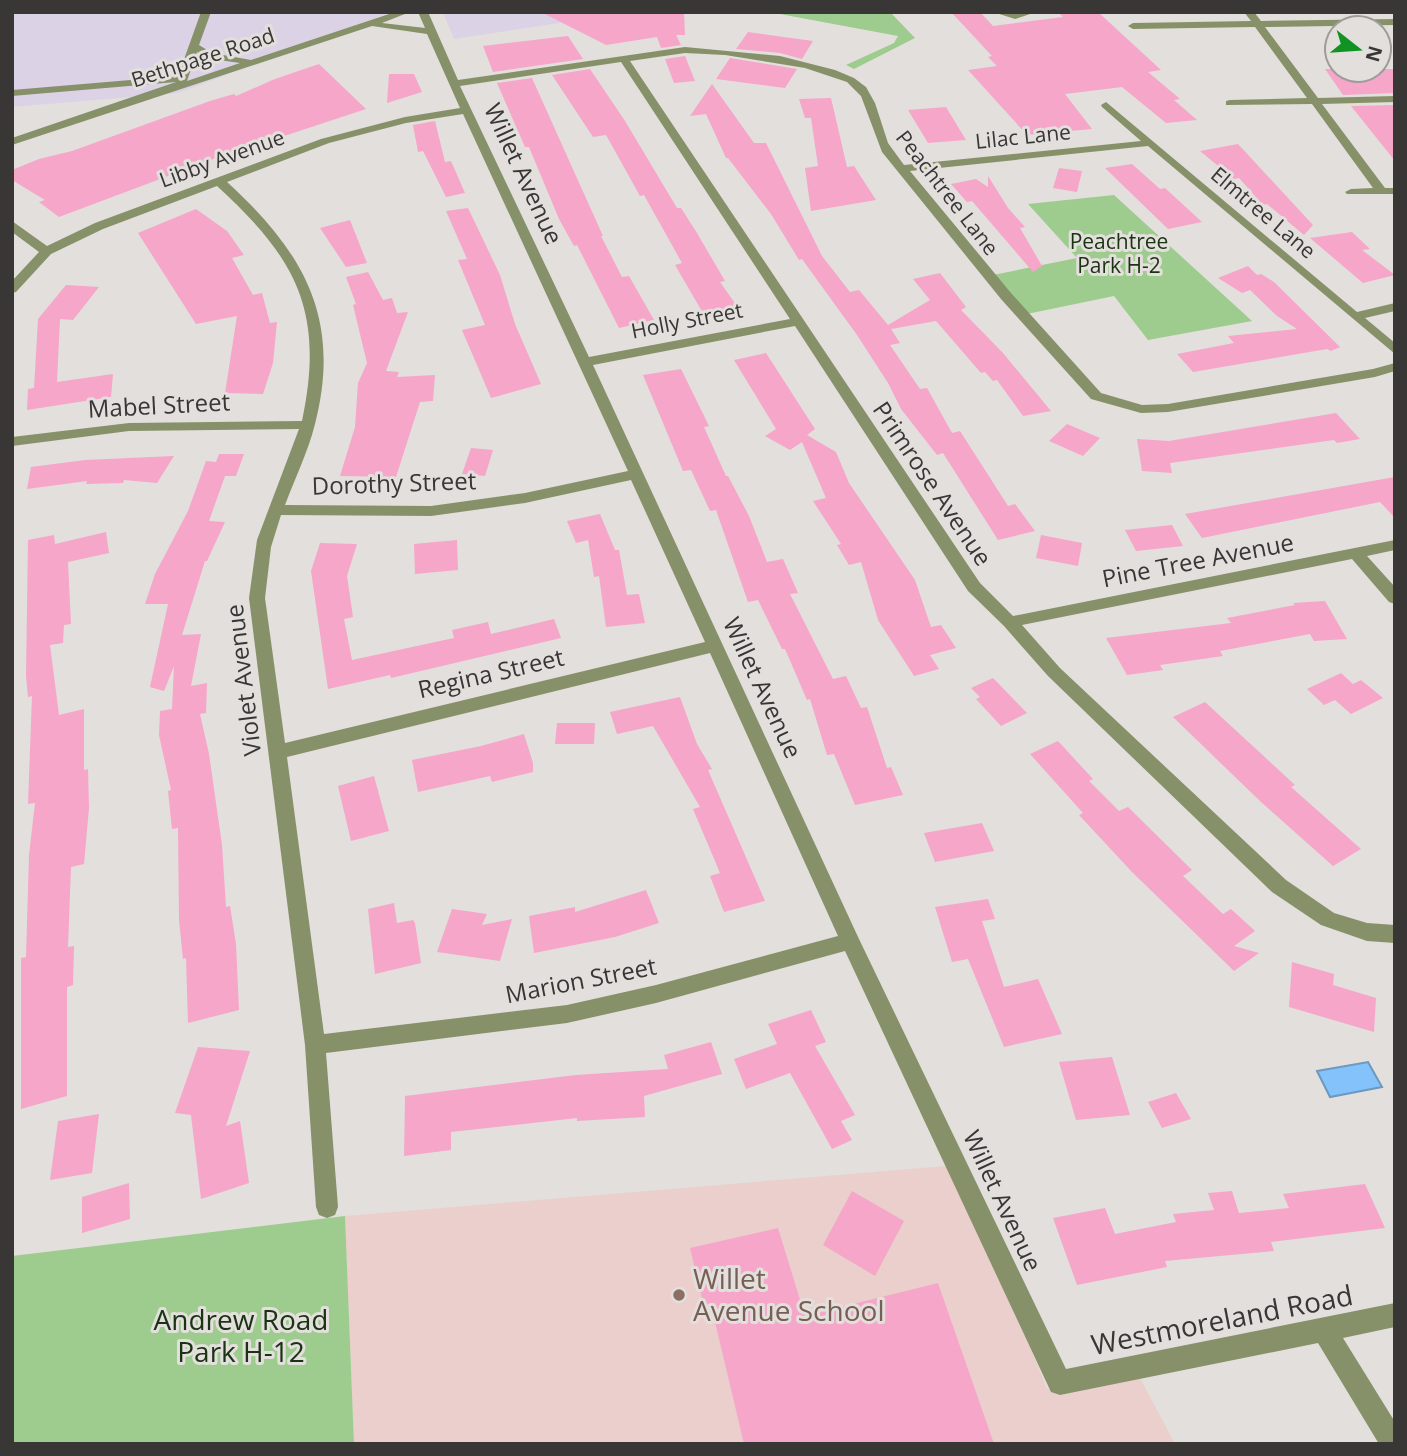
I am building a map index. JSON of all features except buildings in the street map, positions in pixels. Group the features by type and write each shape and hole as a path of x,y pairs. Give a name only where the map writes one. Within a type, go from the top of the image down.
{"street":[{"path":"12,93 182,82 206,12"},
{"name":"Bethpage Road","path":"12,142 182,82 257,61 405,12"},
{"name":"Willet Avenue","path":"423,12 850,941 1060,1382"},
{"path":"998,12 1015,16 1031,12"},
{"path":"1249,12 1381,191"},
{"path":"1133,26 1395,22"},
{"path":"369,24 432,33"},
{"path":"194,46 209,56 257,61"},
{"name":"Peachtree Lane","path":"454,84 706,50 839,72 863,90 879,139 901,169 1006,296 1096,396 1141,409 1168,408 1375,373 1395,366"},
{"name":"Primrose Avenue","path":"624,59 974,587 1010,622 1054,672 1270,877 1328,919 1367,932 1395,934"},
{"path":"1230,103 1395,99"},
{"name":"Elmtree Lane","path":"1106,105 1395,350"},
{"name":"Libby Avenue","path":"12,289 47,251 99,226 366,129 467,110"},
{"name":"Lilac Lane","path":"901,169 1150,143"},
{"name":"Violet Avenue","path":"219,181 252,209 295,265 307,292 316,326 315,392 307,425 264,540 257,598 315,1045 327,1207"},
{"path":"1350,192 1395,191"},
{"path":"12,225 32,243 47,251"},
{"path":"1355,316 1395,307"},
{"name":"Holly Street","path":"585,362 797,322"},
{"name":"Mabel Street","path":"12,442 129,427 307,425"},
{"name":"Dorothy Street","path":"277,510 431,511 498,503 636,474"},
{"name":"Pine Tree Avenue","path":"1010,622 1395,545"},
{"path":"1356,553 1395,598"},
{"name":"Regina Street","path":"278,752 716,645"},
{"name":"Marion Street","path":"315,1045 567,1014 656,995 850,941"},
{"name":"Westmoreland Road","path":"1060,1382 1395,1315"},
{"path":"1324,1330 1394,1444"}],"shaded area":[{"path":"12,12 392,12 178,93 12,107"},
{"path":"443,12 632,12 454,39"},
{"name":"Willet Avenue School","path":"958,1165 1047,1389 1138,1374 1175,1444 354,1444 345,1216"}],"green space":[{"path":"769,12 890,12 915,38 854,69 846,65 894,43 898,36"},
{"name":"Peachtree Park H-2","path":"1114,195 1252,321 1148,340 1114,296 1022,315 988,276 1077,258 1028,204"},
{"name":"Andrew Road Park H-12","path":"345,1216 354,1444 12,1444 12,1256"}],"water":[{"path":"1368,1062 1382,1087 1330,1097 1317,1071"}],"place":[{"name":"Willet Avenue School","path":"679,1295"}]}
